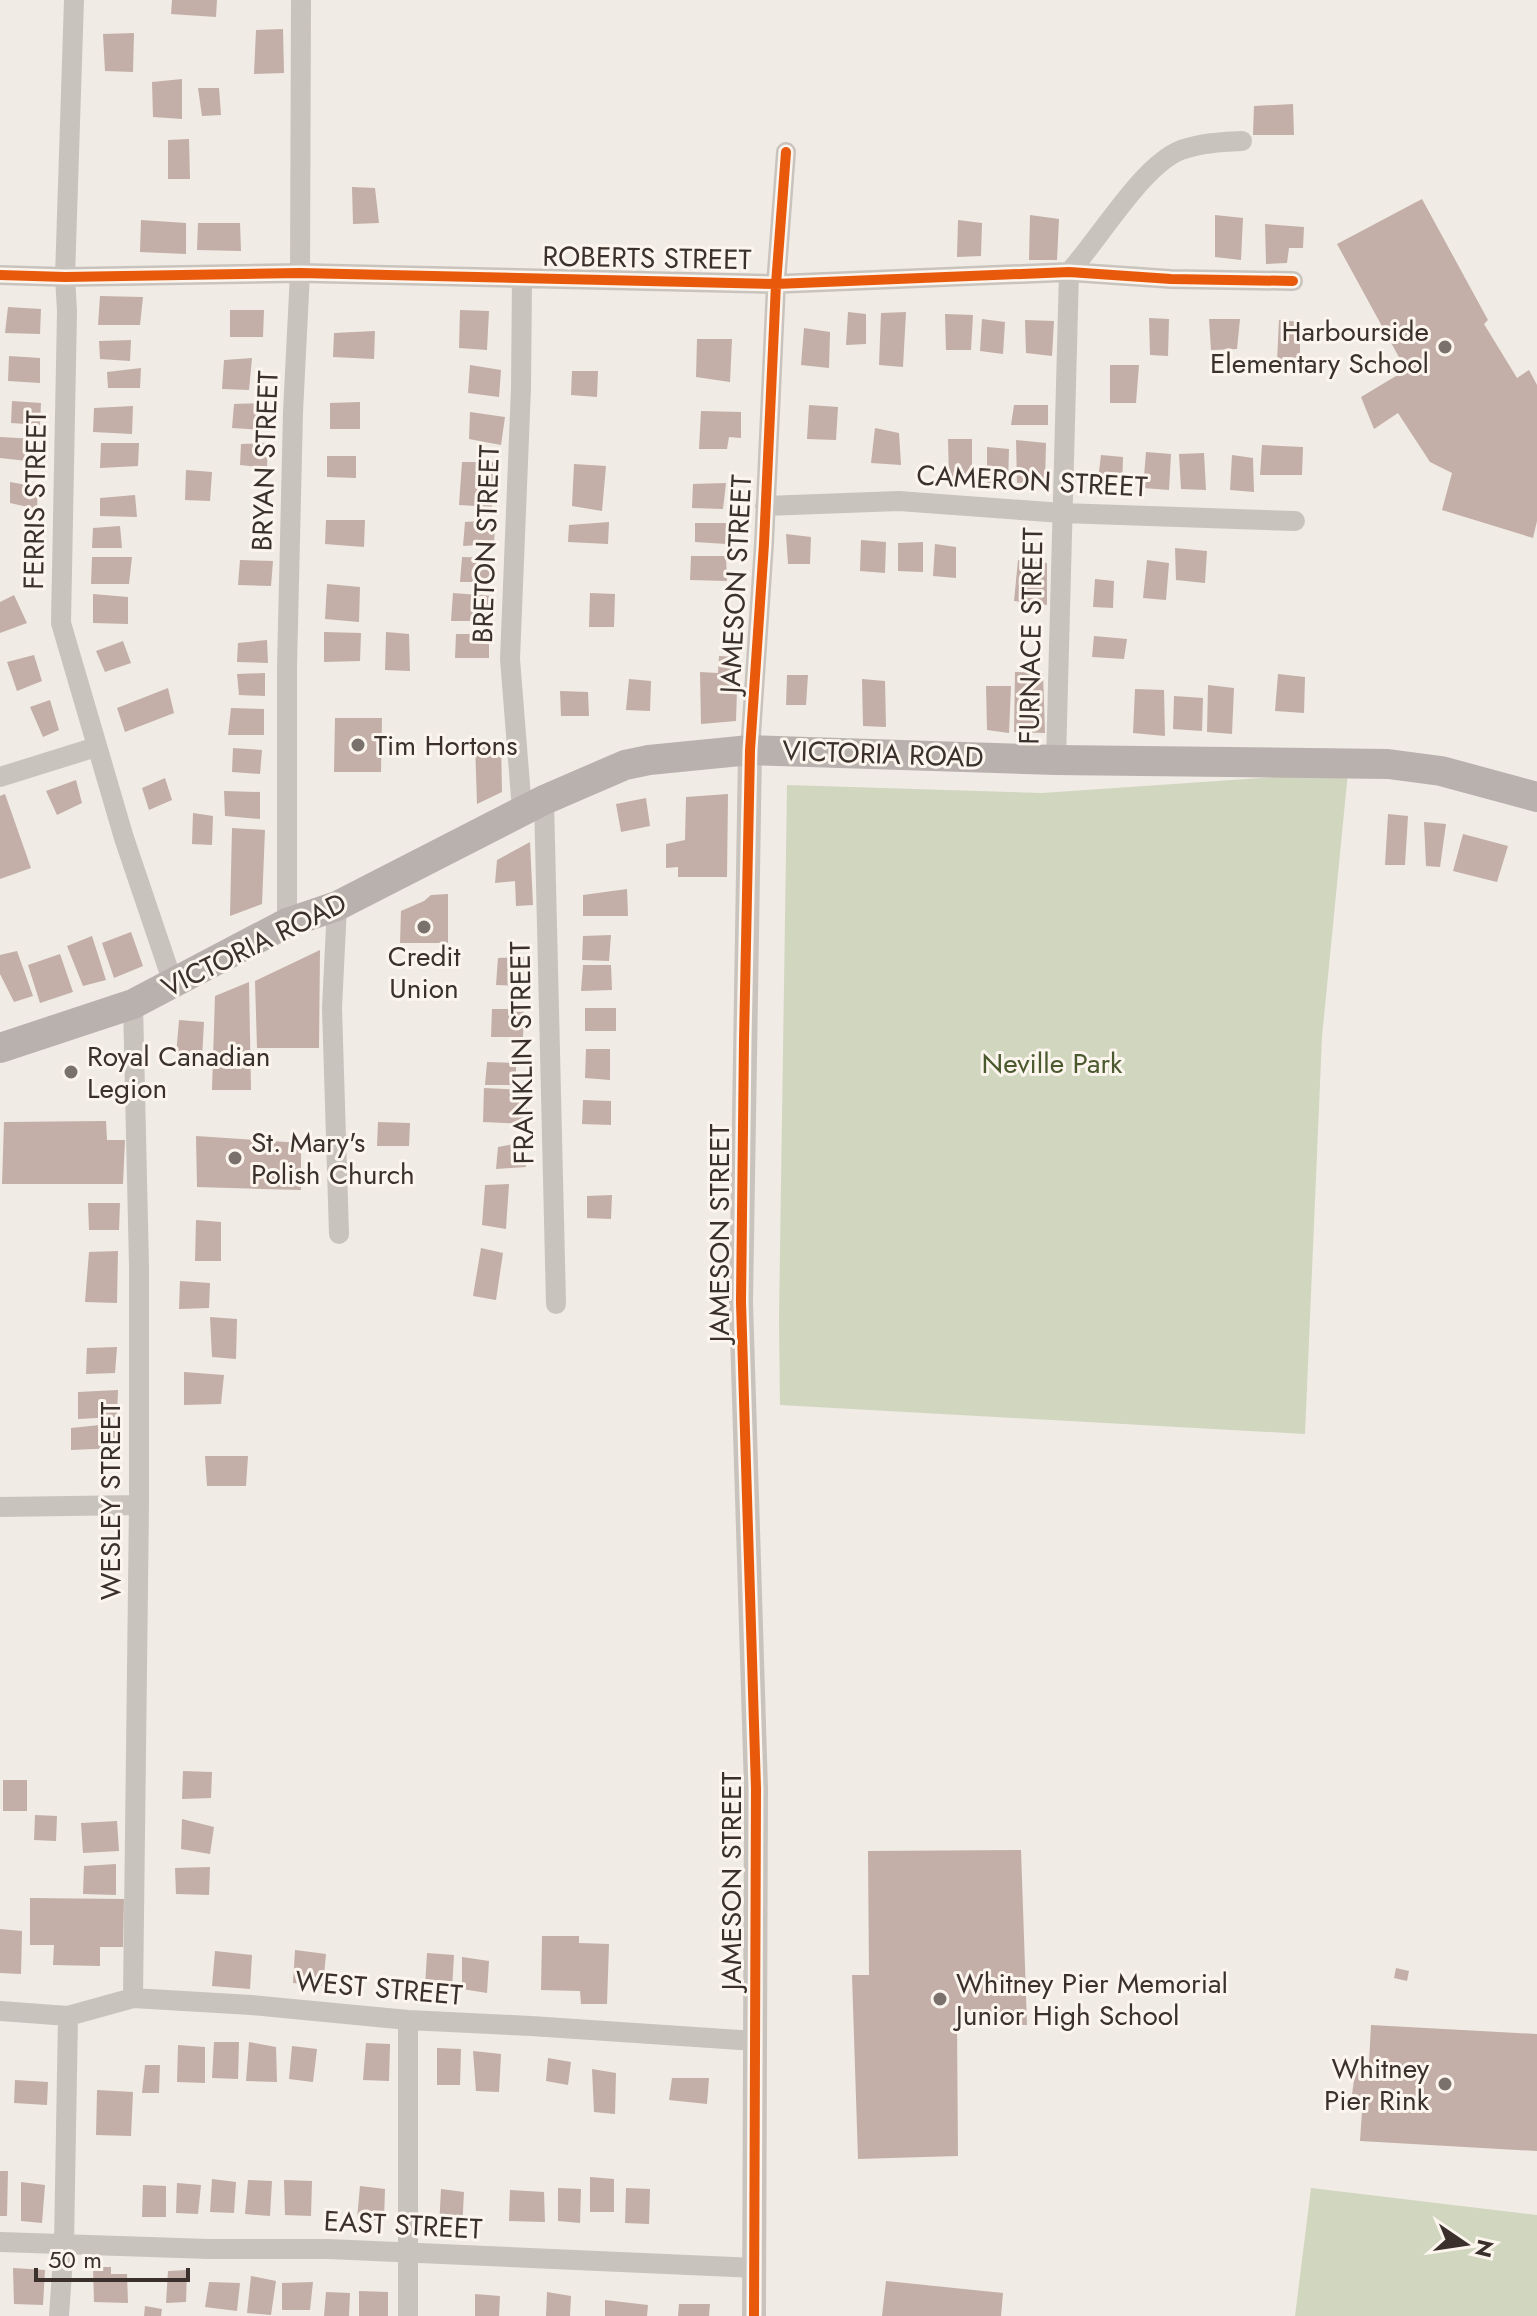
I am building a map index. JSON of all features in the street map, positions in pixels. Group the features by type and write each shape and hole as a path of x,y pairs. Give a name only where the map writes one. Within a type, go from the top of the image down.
{"main road":[{"name":"VICTORIA ROAD","path":"0,1048 133,1004 287,923 337,906 533,805 625,765 649,760 750,750 1056,760 1388,764 1441,771 1537,797"}],"street":[{"name":"FERRIS STREET","path":"74,0 65,277 61,623 96,747 173,983"},
{"name":"BRYAN STREET","path":"287,923 287,667 293,412 300,273 301,0"},
{"path":"1069,272 1151,170 1178,151 1210,143 1242,141"},
{"name":"JAMESON STREET","path":"754,2316 756,1789 741,1302 750,750 786,152"},
{"name":"ROBERTS STREET","path":"0,275 65,277 300,273 776,284 1069,272 1171,279 1293,281"},
{"name":"FURNACE STREET","path":"1056,760 1069,272"},
{"name":"BRETON STREET","path":"522,279 521,388 510,659 533,805"},
{"name":"CAMERON STREET","path":"765,506 899,501 1062,513 1295,521"},
{"path":"0,777 96,747"},
{"name":"FRANKLIN STREET","path":"533,805 556,1304"},
{"path":"337,906 332,1008 339,1234"},
{"name":"WESLEY STREET","path":"133,1004 139,1266 133,1998"},
{"path":"0,1507 139,1505"},
{"name":"WEST STREET","path":"0,2011 68,2016 133,1998 251,2005 408,2020 755,2041"},
{"path":"59,2316 64,2244 68,2016"},
{"path":"408,2020 408,2316"},
{"name":"EAST STREET","path":"0,2242 209,2249 328,2249 756,2268"}],"green space":[{"name":"Neville Park","path":"1348,772 1322,1037 1305,1434 780,1405 787,785 1042,793"},
{"path":"1311,2188 1537,2215 1537,2316 1295,2316"}],"building":[{"path":"172,0 217,0 216,17 171,14"},
{"path":"283,29 284,73 254,74 256,30"},
{"path":"134,33 133,72 105,71 103,34"},
{"path":"182,79 182,119 153,117 152,82"},
{"path":"198,88 219,88 221,115 202,116"},
{"path":"1293,104 1294,135 1253,135 1254,106"},
{"path":"189,139 190,179 168,179 168,140"},
{"path":"352,187 375,188 379,223 353,224"},
{"name":"Harbourside Elementary School","path":"1422,199 1488,320 1484,324 1517,378 1529,370 1537,385 1537,521 1533,538 1442,510 1452,473 1430,462 1398,413 1374,429 1361,397 1406,370 1337,244"},
{"path":"1030,215 1059,219 1057,260 1029,260"},
{"path":"1215,215 1243,218 1241,260 1215,257"},
{"path":"141,220 186,223 186,254 140,252"},
{"path":"958,220 982,223 981,256 957,257"},
{"path":"198,223 240,223 241,251 197,250"},
{"path":"1265,224 1304,227 1303,248 1289,248 1287,263 1266,264"},
{"path":"100,296 143,297 140,325 98,325"},
{"path":"8,307 41,309 40,334 5,333"},
{"path":"230,310 264,310 263,337 230,337"},
{"path":"460,310 489,311 487,350 459,348"},
{"path":"848,312 866,314 866,344 846,345"},
{"path":"906,312 903,367 879,365 881,313"},
{"path":"945,314 973,315 971,350 946,350"},
{"path":"1149,318 1169,319 1168,356 1150,355"},
{"path":"982,319 1005,322 1003,354 980,351"},
{"path":"1209,319 1240,319 1237,349 1211,350"},
{"path":"1025,320 1054,321 1052,356 1026,353"},
{"path":"1279,320 1300,322 1300,362 1277,362"},
{"path":"804,328 830,332 829,368 801,365"},
{"path":"375,331 374,359 333,357 334,333"},
{"path":"697,339 732,339 730,382 696,377"},
{"path":"131,340 130,361 100,359 99,341"},
{"path":"9,356 40,358 40,383 8,381"},
{"path":"252,358 249,390 222,389 224,360"},
{"path":"470,365 501,370 499,397 468,393"},
{"path":"1110,365 1139,365 1136,403 1110,403"},
{"path":"141,368 140,388 108,388 107,372"},
{"path":"572,371 598,371 597,397 571,395"},
{"path":"12,401 41,403 40,425 11,423"},
{"path":"360,402 360,429 330,429 330,403"},
{"path":"268,403 266,430 232,428 234,404"},
{"path":"809,405 838,407 836,440 807,439"},
{"path":"1014,405 1048,405 1048,425 1011,425"},
{"path":"133,406 132,434 93,432 94,408"},
{"path":"701,411 741,412 741,438 729,437 727,449 699,449"},
{"path":"470,412 505,417 501,445 469,439"},
{"path":"875,428 899,433 901,465 871,463"},
{"path":"0,437 36,439 37,462 0,458"},
{"path":"948,439 972,439 972,481 949,481"},
{"path":"1016,440 1046,443 1045,482 1017,483"},
{"path":"101,443 139,443 138,466 100,468"},
{"path":"268,443 267,468 240,465 241,444"},
{"path":"1262,445 1303,447 1302,475 1260,475"},
{"path":"987,447 1009,449 1008,484 987,483"},
{"path":"1146,452 1171,454 1169,490 1143,488"},
{"path":"1204,453 1206,490 1181,489 1179,454"},
{"path":"1101,455 1123,457 1122,488 1097,488"},
{"path":"1232,455 1253,458 1254,492 1230,490"},
{"path":"327,456 356,456 356,478 327,477"},
{"path":"462,462 495,462 492,507 459,505"},
{"path":"574,464 606,466 602,511 572,506"},
{"path":"186,470 212,472 210,501 185,500"},
{"path":"10,482 38,487 37,509 10,503"},
{"path":"726,483 723,509 692,508 693,484"},
{"path":"135,495 137,517 100,516 100,498"},
{"path":"326,520 365,520 364,547 325,544"},
{"path":"495,520 494,544 463,546 465,522"},
{"path":"609,522 608,544 568,542 569,525"},
{"path":"695,523 726,523 726,544 695,542"},
{"path":"120,526 122,548 92,548 93,528"},
{"path":"786,534 811,537 810,564 788,564"},
{"path":"861,540 886,542 885,573 860,571"},
{"path":"923,542 923,572 898,571 898,543"},
{"path":"935,544 956,547 956,578 933,576"},
{"path":"1175,548 1207,551 1205,583 1176,580"},
{"path":"691,556 726,556 727,581 690,580"},
{"path":"92,557 132,557 129,584 91,584"},
{"path":"462,557 493,558 493,582 460,582"},
{"path":"240,560 273,561 271,586 238,585"},
{"path":"1018,560 1047,563 1047,605 1014,601"},
{"path":"1147,560 1169,563 1166,600 1143,598"},
{"path":"1095,579 1114,581 1113,608 1093,607"},
{"path":"327,584 360,587 359,622 325,619"},
{"path":"453,593 492,596 490,621 451,621"},
{"path":"590,593 615,594 614,627 589,627"},
{"path":"93,594 128,597 128,624 93,623"},
{"path":"14,595 27,623 0,633 0,602"},
{"path":"324,632 361,633 360,661 324,662"},
{"path":"386,632 409,634 410,671 385,670"},
{"path":"456,634 489,634 489,658 455,658"},
{"path":"1094,636 1127,639 1124,659 1092,657"},
{"path":"267,640 268,663 237,662 238,643"},
{"path":"123,641 131,663 105,672 96,651"},
{"path":"34,655 42,681 17,691 7,662"},
{"path":"719,656 738,657 736,721 701,724 700,672 718,673"},
{"path":"1015,672 1043,673 1045,733 1014,732"},
{"path":"265,673 265,696 239,695 237,674"},
{"path":"1278,674 1305,677 1304,713 1275,711"},
{"path":"787,675 808,675 806,705 786,705"},
{"path":"629,679 651,681 650,711 626,710"},
{"path":"862,679 885,681 886,727 863,726"},
{"path":"1208,685 1234,688 1232,734 1207,732"},
{"path":"986,686 1011,686 1009,733 987,730"},
{"path":"168,688 174,713 125,732 117,708"},
{"path":"1135,689 1164,690 1165,736 1133,733"},
{"path":"560,691 588,692 589,716 561,716"},
{"path":"1174,696 1203,698 1202,731 1173,729"},
{"path":"50,700 59,730 43,737 30,707"},
{"path":"231,708 264,709 264,735 228,735"},
{"name":"Tim Hortons","path":"335,718 382,718 381,772 334,772"},
{"path":"475,743 501,743 502,792 477,804"},
{"path":"233,748 262,750 260,774 232,772"},
{"path":"165,778 172,800 149,810 142,788"},
{"path":"76,780 82,803 57,815 46,791"},
{"path":"224,791 260,792 260,819 225,816"},
{"path":"5,794 31,868 0,879 0,796"},
{"path":"728,794 727,877 678,877 678,867 666,868 666,844 685,840 686,797"},
{"path":"646,798 650,826 621,832 616,804"},
{"path":"193,813 213,816 212,845 192,844"},
{"path":"1388,814 1408,816 1405,865 1385,865"},
{"path":"1424,822 1446,824 1440,867 1426,866"},
{"path":"232,828 265,830 262,904 230,916"},
{"path":"1463,834 1508,846 1497,882 1453,871"},
{"path":"530,842 533,905 516,906 515,881 495,883 497,860"},
{"path":"627,889 628,916 583,916 583,895"},
{"name":"Credit Union","path":"448,894 448,943 400,943 401,911 431,895"},
{"path":"131,932 143,966 114,978 102,943"},
{"path":"611,935 609,961 582,960 583,936"},
{"path":"92,936 106,980 83,986 67,946"},
{"path":"320,950 319,1048 257,1048 255,981"},
{"path":"17,951 33,996 14,1002 0,974 0,955"},
{"path":"60,954 73,992 40,1003 28,965"},
{"path":"524,957 523,986 496,985 498,958"},
{"path":"583,965 611,965 612,990 581,991"},
{"path":"249,982 251,1090 212,1090 215,996"},
{"path":"585,1008 616,1008 616,1031 585,1031"},
{"path":"492,1009 524,1009 523,1037 491,1037"},
{"path":"179,1020 204,1022 202,1058 176,1056"},
{"path":"586,1049 610,1049 610,1080 585,1078"},
{"path":"487,1062 516,1063 516,1085 485,1085"},
{"path":"484,1088 527,1090 527,1124 483,1122"},
{"path":"583,1100 611,1101 611,1125 582,1124"},
{"name":"Royal Canadian Legion","path":"106,1121 107,1140 125,1140 123,1184 2,1184 4,1122"},
{"path":"378,1122 410,1123 409,1146 377,1146"},
{"path":"196,1136 301,1143 301,1190 197,1187"},
{"path":"524,1142 526,1167 496,1169 498,1147"},
{"path":"509,1184 506,1229 482,1225 485,1185"},
{"path":"612,1195 611,1219 587,1218 587,1196"},
{"path":"88,1203 120,1203 119,1230 89,1230"},
{"path":"196,1220 221,1222 221,1261 195,1261"},
{"path":"481,1248 503,1253 496,1300 473,1296"},
{"path":"118,1251 117,1303 85,1302 89,1252"},
{"path":"180,1281 210,1283 209,1308 179,1309"},
{"path":"210,1317 237,1319 236,1359 212,1357"},
{"path":"117,1347 115,1373 86,1374 87,1348"},
{"path":"184,1372 224,1375 221,1404 184,1405"},
{"path":"118,1390 117,1417 78,1419 78,1392"},
{"path":"119,1423 117,1448 71,1450 71,1428"},
{"path":"205,1456 248,1456 246,1486 207,1486"},
{"path":"183,1771 212,1772 211,1798 182,1799"},
{"path":"3,1780 27,1780 27,1811 3,1811"},
{"path":"35,1815 57,1816 56,1841 34,1840"},
{"path":"182,1819 214,1827 210,1854 181,1849"},
{"path":"117,1821 119,1851 83,1853 81,1823"},
{"name":"Whitney Pier Memorial Junior High School","path":"1021,1850 1027,2025 957,2023 958,2156 858,2159 852,1975 869,1975 868,1851"},
{"path":"116,1864 116,1895 83,1894 84,1866"},
{"path":"210,1867 209,1895 176,1894 175,1868"},
{"path":"30,1898 124,1899 123,1947 100,1947 100,1966 53,1965 54,1945 30,1945"},
{"path":"0,1929 22,1931 21,1974 0,1973"},
{"path":"542,1936 579,1936 579,1943 609,1944 607,2004 581,2004 580,1991 541,1990"},
{"path":"295,1950 326,1954 323,1986 293,1983"},
{"path":"215,1951 252,1955 250,1989 212,1986"},
{"path":"427,1953 454,1955 452,1989 425,1987"},
{"path":"462,1957 489,1961 487,1993 462,1989"},
{"path":"1396,1968 1409,1971 1407,1981 1394,1978"},
{"name":"Whitney Pier Rink","path":"1371,2025 1537,2034 1537,2151 1360,2141 1362,2111 1351,2101 1356,2067 1369,2063"},
{"path":"214,2042 239,2042 238,2079 212,2078"},
{"path":"249,2042 276,2047 277,2082 246,2081"},
{"path":"366,2043 390,2044 389,2081 363,2080"},
{"path":"178,2045 205,2047 205,2083 177,2082"},
{"path":"292,2046 317,2049 313,2082 289,2079"},
{"path":"437,2048 461,2049 460,2085 437,2085"},
{"path":"473,2051 501,2054 499,2092 476,2091"},
{"path":"548,2058 571,2062 568,2085 546,2081"},
{"path":"145,2065 160,2065 159,2093 142,2093"},
{"path":"592,2069 616,2073 615,2114 594,2112"},
{"path":"672,2078 709,2078 707,2104 669,2100"},
{"path":"15,2080 48,2082 47,2105 14,2103"},
{"path":"97,2090 133,2092 131,2136 96,2135"},
{"path":"0,2171 8,2171 7,2216 0,2216"},
{"path":"590,2177 614,2179 614,2212 590,2212"},
{"path":"212,2179 236,2182 234,2213 210,2212"},
{"path":"248,2180 272,2181 270,2216 245,2214"},
{"path":"284,2180 312,2181 311,2216 285,2215"},
{"path":"21,2182 45,2185 42,2223 21,2221"},
{"path":"177,2183 201,2185 198,2214 176,2213"},
{"path":"143,2185 166,2186 166,2217 142,2217"},
{"path":"360,2186 385,2189 384,2220 357,2219"},
{"path":"558,2188 581,2189 580,2223 558,2221"},
{"path":"626,2188 650,2189 649,2224 625,2223"},
{"path":"441,2189 464,2192 462,2230 439,2228"},
{"path":"510,2190 544,2192 545,2222 509,2221"},
{"path":"93,2267 111,2267 111,2274 127,2274 128,2303 94,2302"},
{"path":"13,2268 45,2270 43,2305 14,2304"},
{"path":"187,2270 186,2302 166,2303 168,2271"},
{"path":"251,2276 276,2281 271,2315 247,2313"},
{"path":"886,2281 1003,2293 1001,2316 882,2316"},
{"path":"209,2282 240,2283 237,2311 205,2307"},
{"path":"313,2282 310,2310 282,2310 282,2283"},
{"path":"359,2291 388,2292 388,2316 359,2316"},
{"path":"326,2292 350,2293 349,2316 324,2316"},
{"path":"547,2292 571,2296 570,2316 546,2316"},
{"path":"475,2294 500,2296 499,2316 475,2316"},
{"path":"605,2300 648,2305 647,2316 605,2316"},
{"path":"679,2304 710,2304 709,2316 678,2316"},
{"path":"145,2306 162,2309 161,2316 144,2316"}],"cycle path":[{"path":"754,2316 756,1789 741,1302 744,1040 750,750 786,152"},
{"path":"0,275 65,277 300,273 776,284 1069,272 1171,279 1293,281"}],"place":[{"name":"Harbourside Elementary School","path":"1445,347"},
{"name":"Tim Hortons","path":"358,745"},
{"name":"Credit Union","path":"424,927"},
{"name":"Royal Canadian Legion","path":"71,1072"},
{"name":"St. Mary's Polish Church","path":"235,1158"},
{"name":"Whitney Pier Memorial Junior High School","path":"940,1999"},
{"name":"Whitney Pier Rink","path":"1445,2084"}]}
